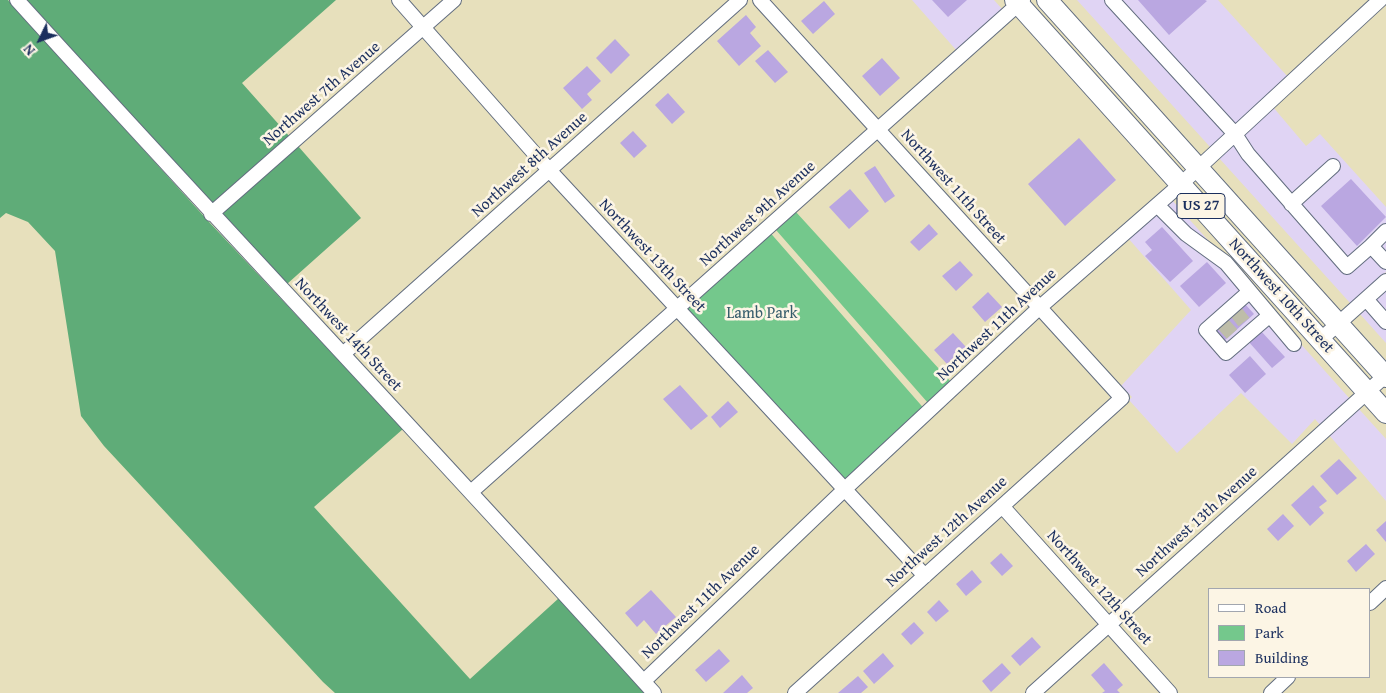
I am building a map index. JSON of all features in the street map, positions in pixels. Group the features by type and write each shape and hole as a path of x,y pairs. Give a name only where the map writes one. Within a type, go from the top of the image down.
{"highway":[{"name":"Northwest 10th Street","path":"1047,0 1386,376"},
{"name":"Northwest 10th Street","path":"1019,1 1386,412"}],"street":[{"name":"Northwest 14th Street","path":"17,0 211,214 471,492 654,693"},
{"name":"Northwest 13th Street","path":"398,0 550,171 925,576"},
{"name":"Northwest 7th Avenue","path":"211,214 424,29 454,0"},
{"name":"Northwest 8th Avenue","path":"343,354 740,0"},
{"name":"Northwest 11th Street","path":"760,0 1122,398"},
{"path":"1112,0 1235,134 1248,154 1347,267 1386,231"},
{"name":"Northwest 11th Avenue","path":"644,682 845,489 1040,308 1199,168 1380,0"},
{"name":"Northwest 9th Avenue","path":"471,492 878,131 1019,1"},
{"path":"1291,204 1333,166"},
{"path":"1157,205 1186,234 1226,263 1290,340 1304,321"},
{"path":"1209,249 1226,234"},
{"path":"1371,246 1386,262"},
{"path":"1240,279 1255,266"},
{"path":"1320,340 1386,281"},
{"path":"1249,292 1241,318 1228,330 1241,318 1264,310 1276,291"},
{"path":"1366,299 1386,322"},
{"name":"Northwest 13th Avenue","path":"1033,693 1386,376"},
{"name":"Northwest 12th Avenue","path":"795,693 1122,398"},
{"name":"Northwest 12th Street","path":"1002,506 1170,693"},
{"path":"1371,601 1386,588"},
{"path":"1271,693 1287,678"}],"shaded area":[{"path":"912,0 994,0 1003,10 957,51"},
{"path":"1077,0 1218,0 1288,77 1211,148"},
{"path":"1273,107 1306,146 1320,134 1386,207 1386,272 1351,304 1219,158"},
{"path":"1172,200 1350,399 1321,426 1315,419 1292,444 1241,393 1177,453 1129,400 1132,397 1121,386 1191,310 1128,238"},
{"path":"1386,289 1386,343 1359,313"},
{"path":"1358,408 1386,439 1386,501 1329,435"}],"green space":[{"path":"0,0 8,0 210,223 403,429 314,507 470,679 559,598 645,693 335,693 323,682 104,446 81,416 55,251 28,222 6,213 0,218"},
{"path":"27,0 336,0 242,83 290,137 212,205"},
{"path":"298,146 361,218 287,284 221,214"},
{"path":"796,212 951,382 928,403 776,230"},
{"name":"Lamb Park","path":"767,229 927,412 845,489 677,309"}],"building":[{"path":"932,0 967,0 948,17"},
{"path":"1138,0 1205,0 1207,1 1169,35"},
{"path":"824,1 835,14 813,34 801,21"},
{"path":"746,15 756,27 750,33 761,46 739,66 717,41"},
{"path":"615,39 630,55 611,74 596,58"},
{"path":"768,50 788,72 775,83 755,61"},
{"path":"882,58 900,78 880,96 862,76"},
{"path":"587,66 601,81 587,94 592,100 582,109 563,88"},
{"path":"668,93 685,112 672,124 655,105"},
{"path":"633,131 647,146 634,158 620,143"},
{"path":"1079,138 1116,180 1065,226 1028,184"},
{"path":"875,166 895,196 885,203 864,173"},
{"path":"1351,179 1386,217 1357,246 1321,206"},
{"path":"850,189 869,211 849,229 829,207"},
{"path":"929,224 938,234 919,251 910,242"},
{"path":"1162,227 1193,261 1170,282 1145,256 1152,250 1145,242"},
{"path":"960,261 973,275 956,291 942,276"},
{"path":"1207,262 1226,283 1199,307 1180,286"},
{"path":"988,292 1002,307 985,322 972,307"},
{"path":"1245,304 1254,314 1224,341 1215,331"},
{"path":"1260,330 1285,357 1272,368 1248,341"},
{"path":"953,333 966,347 947,364 934,350"},
{"path":"1250,356 1266,374 1245,393 1229,375"},
{"path":"680,385 708,416 691,430 663,399"},
{"path":"728,401 738,412 720,428 711,417"},
{"path":"1339,459 1357,478 1337,495 1320,476"},
{"path":"1313,485 1327,501 1319,507 1324,513 1310,526 1291,505"},
{"path":"1283,514 1294,526 1278,541 1267,529"},
{"path":"1386,521 1386,542 1376,530"},
{"path":"1366,544 1375,554 1356,572 1347,561"},
{"path":"1001,553 1013,566 1002,576 990,563"},
{"path":"972,570 982,582 966,596 956,584"},
{"path":"651,590 676,617 656,634 644,620 637,627 625,613"},
{"path":"939,600 949,611 936,622 927,612"},
{"path":"914,622 924,633 911,645 901,634"},
{"path":"1032,637 1041,647 1020,666 1011,656"},
{"path":"719,649 730,661 706,682 695,670"},
{"path":"883,653 894,666 874,684 863,671"},
{"path":"1002,663 1011,673 991,692 982,681"},
{"path":"1104,663 1123,685 1117,690 1120,693 1102,693 1105,691 1091,675"},
{"path":"742,675 753,688 747,693 723,693"},
{"path":"858,676 868,687 861,693 838,693"}],"tunnel":[{"path":"1236,312 1244,322"},
{"path":"1223,324 1232,334"}]}
